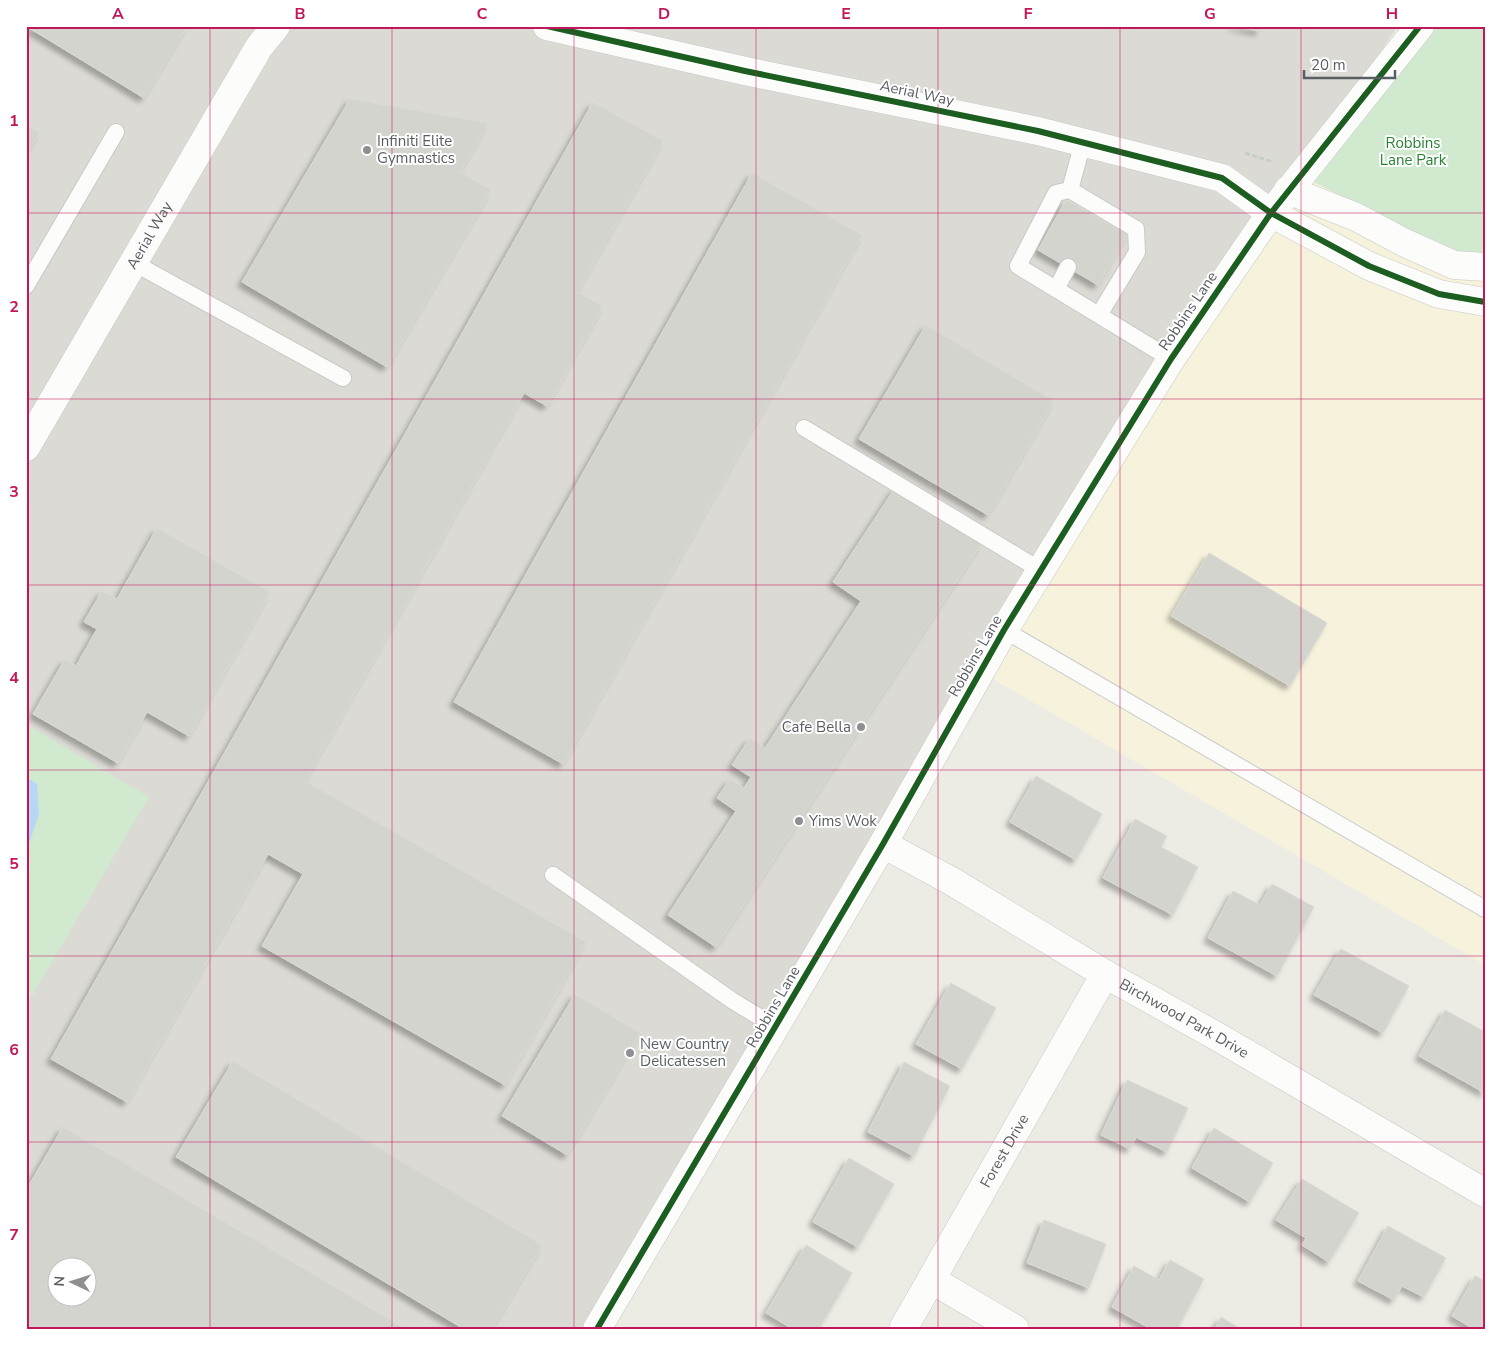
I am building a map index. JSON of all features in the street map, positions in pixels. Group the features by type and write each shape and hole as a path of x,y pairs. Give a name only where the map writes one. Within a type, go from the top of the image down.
{"street":[{"name":"Aerial Way","path":"26,446 259,47 276,26"},
{"name":"Aerial Way","path":"547,26 745,71 1038,131 1222,178 1270,213 1369,266 1439,294 1485,302"},
{"name":"Robbins Lane","path":"597,1329 883,844 1004,630 1171,359 1270,213 1420,26"},
{"path":"1288,190 1356,217 1405,243 1454,265 1485,267"},
{"name":"Birchwood Park Drive","path":"883,844 953,882 1105,974 1218,1037 1485,1193"},
{"name":"Forest Drive","path":"903,1329 1105,974"},
{"path":"932,1280 1014,1329"}],"lane":[{"path":"26,286 116,132"},
{"path":"1070,190 1083,142"},
{"path":"1070,190 1099,213 1136,228 1137,252 1099,315"},
{"path":"1070,190 1056,193 1018,266 1171,359"},
{"path":"134,263 342,378"},
{"path":"1056,289 1068,267"},
{"path":"804,428 1042,571"},
{"path":"1004,630 1485,909"},
{"path":"553,875 733,1001 776,1027"}],"shaded area":[{"path":"26,26 1398,26 1222,287 597,1329 26,1329"},
{"path":"1485,26 1485,965 981,672 1268,221"}],"green space":[{"name":"Robbins Lane Park","path":"1421,26 1485,26 1485,258 1450,252 1302,176"},
{"path":"26,724 149,797 26,1006"}],"water":[{"path":"26,777 37,784 39,815 26,852"}],"building":[{"path":"26,26 187,26 144,98"},
{"path":"1233,26 1261,26 1260,31"},
{"path":"350,99 488,123 460,172 491,190 387,367 242,282"},
{"path":"593,102 663,141 577,292 603,306 547,406 524,393 305,781 586,942 505,1085 262,946 303,874 268,854 127,1102 51,1059"},
{"path":"26,125 39,133 26,155"},
{"path":"752,173 862,235 563,764 454,702"},
{"path":"1066,200 1127,234 1098,285 1038,250"},
{"path":"926,325 1054,401 988,515 859,439"},
{"path":"895,488 981,544 716,947 668,915 736,811 717,798 730,779 744,788 751,777 732,765 750,738 765,748 861,601 833,582"},
{"path":"157,528 270,592 189,736 147,712 118,763 33,714 65,659 76,666 97,629 84,622 102,591 117,599"},
{"path":"1209,553 1327,623 1290,686 1171,616"},
{"path":"1036,776 1102,814 1076,860 1010,822"},
{"path":"1135,819 1167,836 1161,847 1198,867 1173,915 1103,878"},
{"path":"1272,884 1314,907 1277,976 1208,938 1233,891 1260,905"},
{"path":"1341,949 1409,986 1383,1033 1314,995"},
{"path":"951,983 996,1008 962,1069 916,1044"},
{"path":"575,994 640,1033 567,1155 502,1116"},
{"path":"1445,1010 1485,1032 1485,1093 1419,1056"},
{"path":"233,1061 542,1245 492,1329 464,1329 176,1157"},
{"path":"904,1062 950,1086 914,1156 868,1132"},
{"path":"1127,1080 1188,1108 1167,1152 1136,1137 1130,1149 1101,1135"},
{"path":"63,1127 406,1329 26,1329 26,1190"},
{"path":"1214,1128 1273,1163 1250,1202 1192,1168"},
{"path":"849,1158 894,1184 858,1247 813,1222"},
{"path":"1302,1179 1359,1213 1329,1262 1302,1245 1306,1238 1276,1220"},
{"path":"1044,1220 1106,1244 1089,1288 1027,1263"},
{"path":"1388,1226 1446,1258 1424,1297 1402,1286 1394,1300 1358,1281"},
{"path":"806,1245 852,1273 819,1329 793,1329 766,1313"},
{"path":"1170,1260 1204,1279 1177,1329 1151,1329 1112,1307 1134,1266 1159,1280"},
{"path":"1475,1276 1485,1281 1485,1329 1474,1329 1452,1316"},
{"path":"1221,1317 1241,1329 1215,1329"}],"cycle path":[{"path":"547,26 745,71 1038,131 1222,178 1271,213 1369,266 1439,294 1485,302"},
{"path":"597,1329 883,844 1004,630 1171,359 1271,213 1420,26"}],"place":[{"name":"Infiniti Elite Gymnastics","path":"367,150"},
{"name":"Cafe Bella","path":"861,727"},
{"name":"Yims Wok","path":"799,821"},
{"name":"New Country Delicatessen","path":"630,1053"}]}
